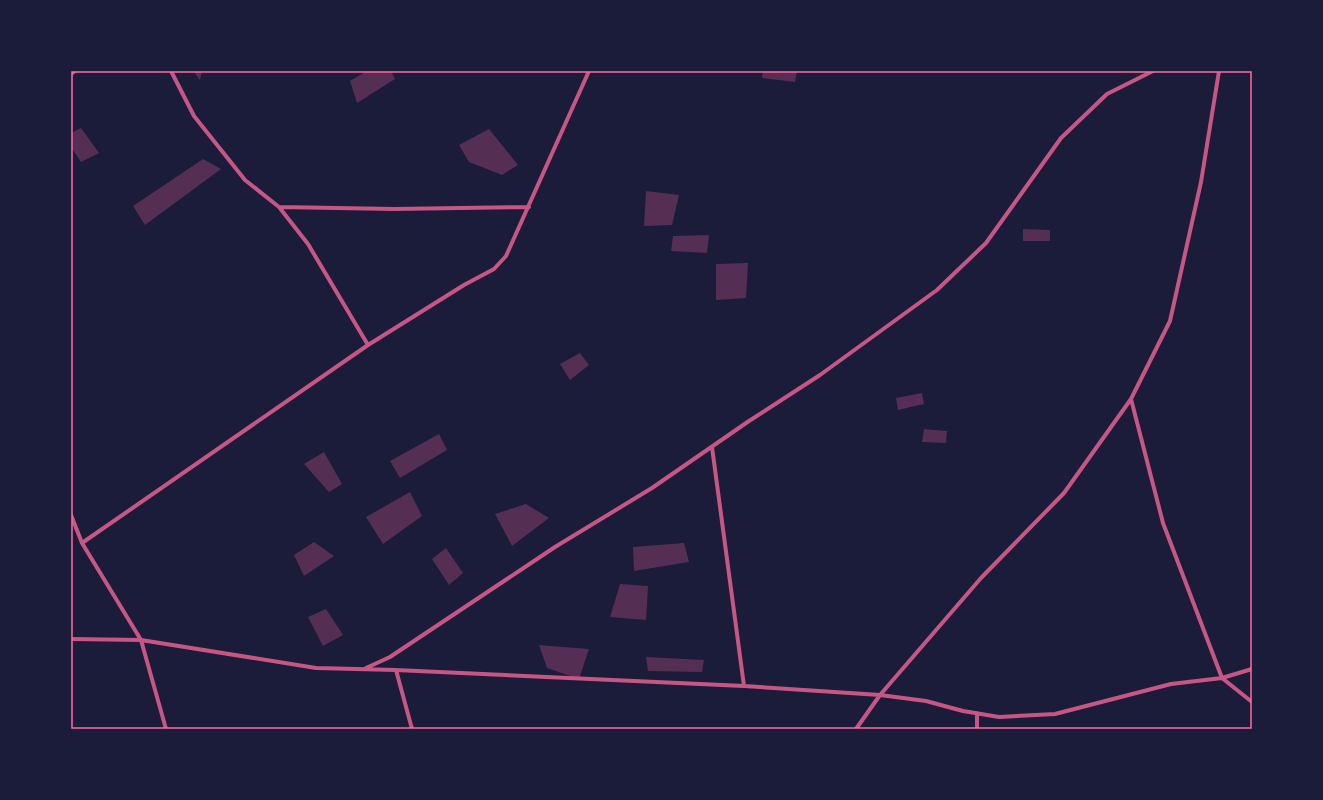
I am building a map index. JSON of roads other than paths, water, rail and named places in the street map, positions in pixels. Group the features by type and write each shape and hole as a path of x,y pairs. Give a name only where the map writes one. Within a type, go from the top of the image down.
{"street":[{"path":"71,74 75,71"},
{"path":"171,71 198,122 245,180 279,207 308,244 368,345"},
{"path":"82,543 368,345 464,285 494,270 506,256 589,71"},
{"path":"365,669 390,657 555,547 652,488 820,375 937,290 986,243 1062,138 1107,94 1153,71"},
{"path":"856,729 880,695 981,578 1064,493 1131,399 1170,321 1200,182 1219,71"},
{"path":"279,207 394,209 529,207"},
{"path":"1131,399 1163,523 1222,678 1252,702"},
{"path":"712,447 744,686"},
{"path":"71,515 82,543 140,640 166,729"},
{"path":"71,639 140,640 316,668 396,670 744,686 880,695 926,701 999,717 1055,714 1171,684 1222,678 1252,669"},
{"path":"396,670 412,729"},
{"path":"977,713 977,729"}]}
